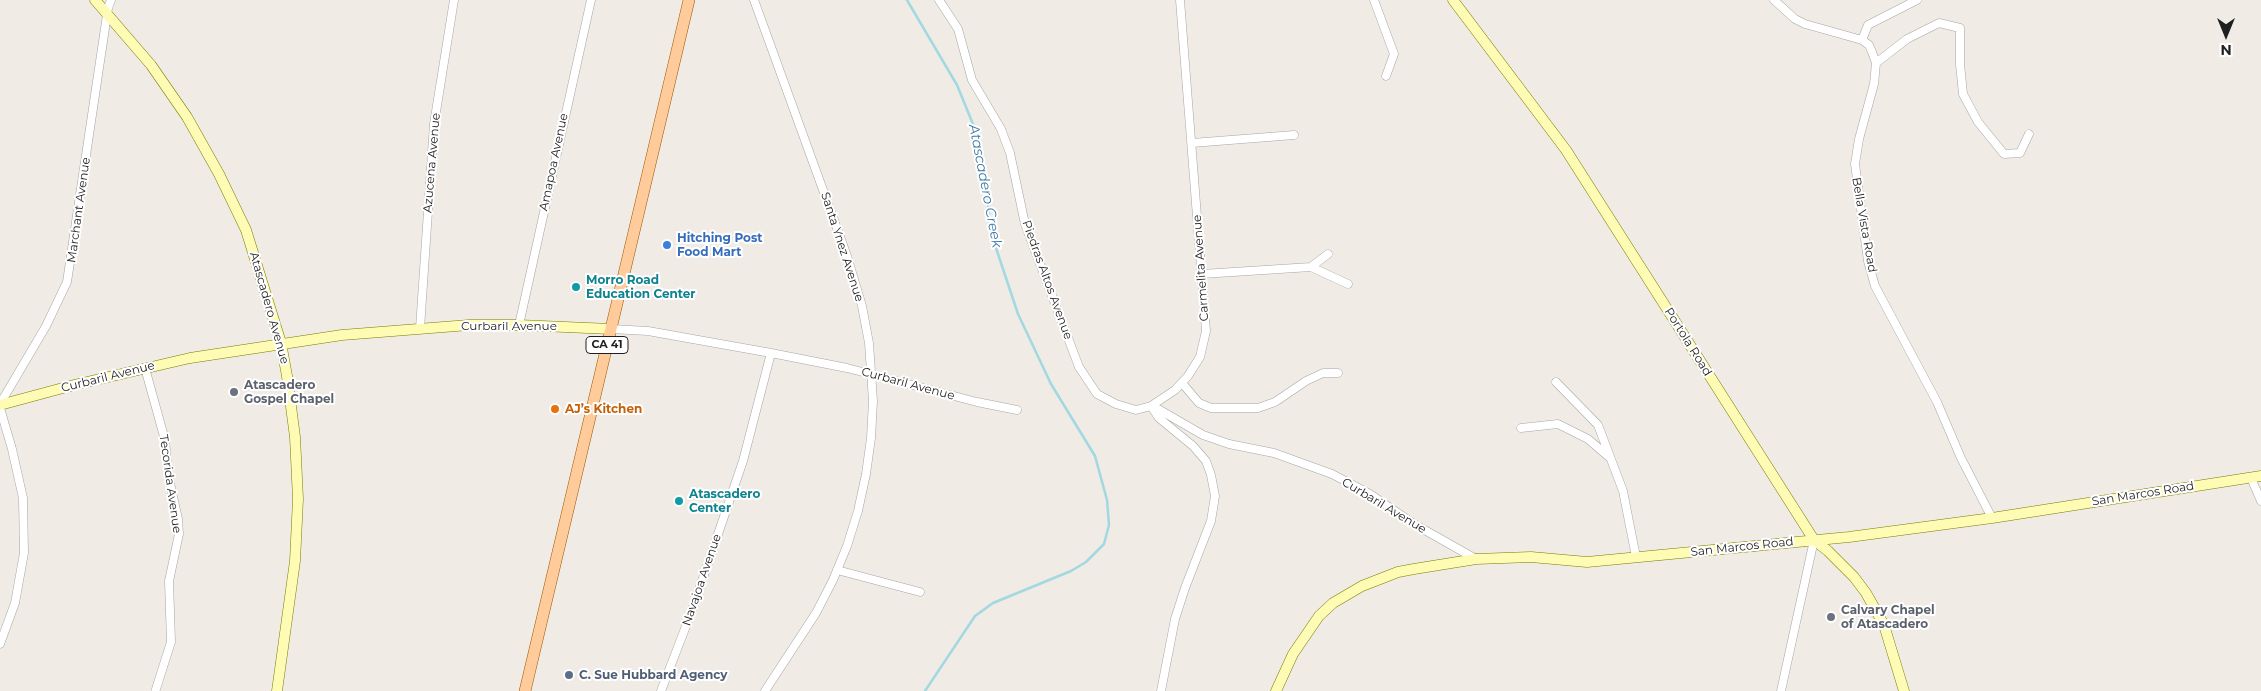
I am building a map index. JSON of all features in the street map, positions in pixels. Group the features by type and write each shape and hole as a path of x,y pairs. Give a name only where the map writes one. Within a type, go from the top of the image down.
{"main road":[{"name":"CA 41","path":"525,691 690,0"}],"street":[{"name":"Atascadero Avenue","path":"95,0 161,80 188,117 219,174 246,230 281,343 295,437 298,499 295,561 277,691"},
{"name":"Marchant Avenue","path":"0,406 46,326 67,282 107,15 111,0"},
{"name":"Azucena Avenue","path":"420,328 434,124 454,0"},
{"name":"Amapoa Avenue","path":"519,325 591,0"},
{"name":"Santa Ynez Avenue","path":"754,0 847,256 862,306 869,343 871,374 871,438 858,511 837,570 816,613 764,691"},
{"name":"Piedras Altos Avenue","path":"939,0 958,29 972,80 1001,129 1010,153 1025,224 1079,367 1097,394 1116,404 1136,410 1151,406"},
{"name":"Carmelita Avenue","path":"1151,406 1168,396 1182,383 1196,364 1203,347 1206,316 1180,0"},
{"path":"1374,0 1394,54 1386,76"},
{"name":"Portola Road","path":"1453,0 1566,150 1814,540 1854,577 1866,593 1884,625 1904,691"},
{"path":"1774,0 1789,14 1805,24 1862,40 1869,45 1876,63 1907,39 1939,23 1960,28 1960,64 1963,94 1978,122 2004,154 2020,153 2029,134"},
{"path":"1862,40 1868,25 1917,0"},
{"name":"Bella Vista Road","path":"1876,63 1874,84 1859,139 1855,164 1868,262 1875,286 1937,402 1961,458 1992,518"},
{"path":"1192,143 1294,135"},
{"path":"1311,267 1328,254"},
{"path":"1202,274 1311,267 1348,284"},
{"name":"Curbaril Avenue","path":"0,406 145,368 281,343 420,328 519,325 648,331 771,352 871,374 1017,410"},
{"name":"Navajoa Avenue","path":"661,691 691,613 743,462 771,352"},
{"name":"Tecorida Avenue","path":"145,368 165,440 168,474 178,519 178,534 169,581 171,642 156,689"},
{"path":"1182,383 1199,403 1211,408 1258,408 1275,402 1306,381 1323,373 1338,373"},
{"path":"1556,382 1598,425 1623,491 1636,557"},
{"path":"0,406 18,474 24,525 24,553 15,603 0,644"},
{"name":"Curbaril Avenue","path":"1151,406 1165,411 1203,435 1274,453 1332,474 1370,494 1414,524 1476,559"},
{"path":"1151,406 1159,418 1193,446 1206,461 1211,475 1214,496 1211,522 1180,601 1161,691"},
{"path":"1521,428 1558,424 1588,439 1611,458"},
{"path":"2256,477 2261,501"},
{"name":"San Marcos Road","path":"1276,691 1285,668 1319,616 1333,603 1362,586 1398,572 1476,559 1531,557 1587,562 1849,537 1992,518 2256,477"},
{"path":"1781,691 1814,540"},
{"path":"837,570 920,592"}],"waterway":[{"name":"Atascadero Creek","path":"907,0 957,85 977,134 987,188 990,230 1018,314 1051,384 1095,456 1107,500 1109,525 1104,544 1086,562 1071,571 993,603 975,616 925,691"}],"place":[{"name":"Hitching Post Food Mart","path":"667,245"},
{"name":"Morro Road Education Center","path":"576,287"},
{"name":"Atascadero Gospel Chapel","path":"234,392"},
{"name":"AJ’s Kitchen","path":"555,409"},
{"name":"Atascadero Center","path":"679,501"},
{"name":"Calvary Chapel of Atascadero","path":"1831,617"},
{"name":"C. Sue Hubbard Agency","path":"569,675"}]}
